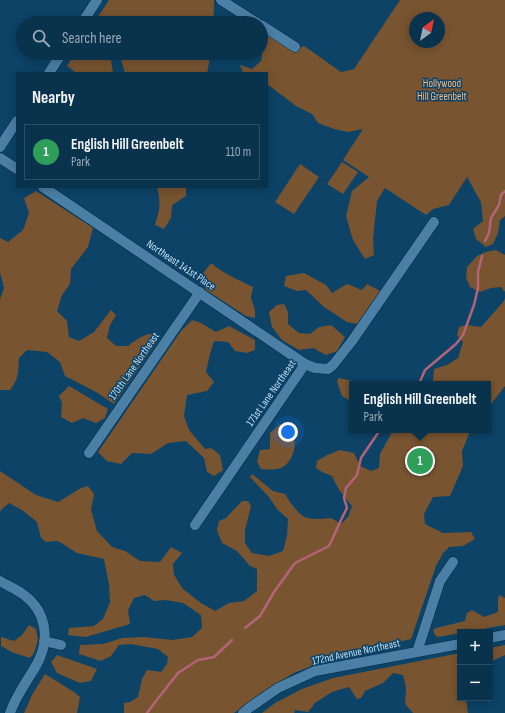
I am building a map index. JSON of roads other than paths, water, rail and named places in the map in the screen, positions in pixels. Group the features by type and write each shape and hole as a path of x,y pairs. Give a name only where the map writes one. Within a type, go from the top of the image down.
{"street":[{"path":"87,16 97,0"},
{"path":"221,0 246,16"},
{"path":"268,30 295,47"},
{"path":"50,72 57,60"},
{"path":"0,147 16,123"},
{"path":"0,158 16,168"},
{"name":"Northeast 141st Place","path":"44,188 305,364"},
{"name":"171st Lane Northeast","path":"195,525 305,364 315,368 328,369 333,365 352,341 434,222"},
{"name":"170th Lane Northeast","path":"89,453 200,292"},
{"path":"417,652 440,581 453,562"},
{"path":"0,581 24,595 36,606 42,617 44,626 44,647 10,713"},
{"path":"493,637 505,635"},
{"path":"44,641 61,645"},
{"name":"172nd Avenue Northeast","path":"243,713 278,688 315,671 457,645"}],"waterway":[{"path":"485,241 489,233 491,218 499,205 501,195 505,191"},
{"path":"420,381 425,370 456,344 463,335 474,305 478,288 478,272 482,256"},
{"path":"245,628 260,616 274,592 295,563 329,546 347,508 344,498 346,488 357,475 361,458 378,433"},
{"path":"147,713 178,673 198,660 214,657 232,640"}],"place":[{"name":"English Hill Greenbelt","path":"420,461"}],"park label":[{"name":"Hollywood Hill Greenbelt","path":"442,89"}]}
